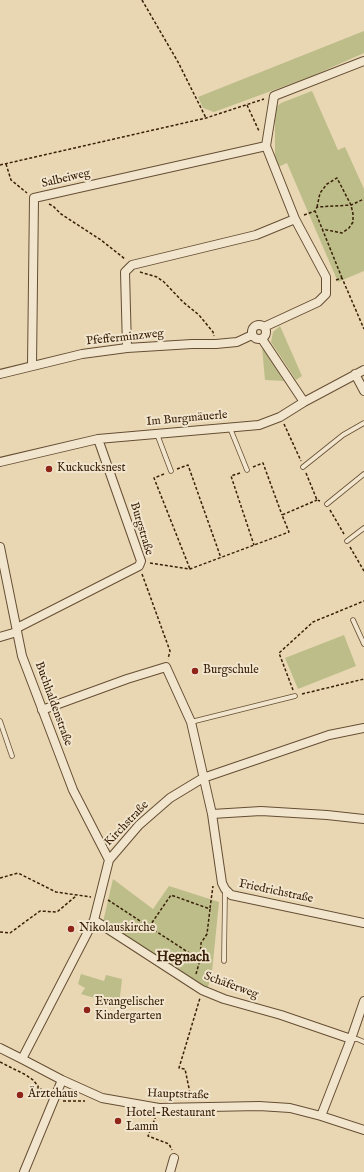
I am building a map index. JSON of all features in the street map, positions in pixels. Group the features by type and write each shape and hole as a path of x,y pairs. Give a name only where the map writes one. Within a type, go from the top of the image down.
{"street":[{"path":"304,402 262,339 255,338 252,335 254,327 260,325 264,327 318,302 326,294 326,277 295,219 266,146 274,96 364,61"},
{"name":"Salbeiweg","path":"32,365 34,198 266,146"},
{"path":"127,348 125,272 132,265 256,234 295,219"},
{"path":"262,339 266,334 264,327"},
{"name":"Pfefferminzweg","path":"0,374 82,354 127,348 237,342 252,335"},
{"name":"Im Burgmäuerle","path":"0,462 98,439 259,425 280,417 304,402 364,370"},
{"path":"355,374 364,390"},
{"name":"Burgstraße","path":"0,637 17,630 140,564 98,439"},
{"name":"Buchhaldenstraße","path":"0,547 22,656 73,790 109,860"},
{"path":"42,710 127,679 166,667"},
{"name":"Friedrichstraße","path":"166,667 191,722 212,814 222,883 226,889 231,895 364,923"},
{"name":"Kirchstraße","path":"22,1059 94,920 109,860 139,825 170,798 203,778 329,735 364,728"},
{"path":"212,814 261,811 364,819"},
{"name":"Schäferweg","path":"94,920 202,990 224,999 281,1015 351,1039"},
{"path":"321,1116 364,1001"},
{"name":"Hauptstraße","path":"0,1050 22,1059 62,1080 102,1098 159,1108 259,1106 290,1108 364,1130"},
{"path":"24,1172 62,1080"},
{"path":"170,1172 174,1158"}],"lane":[{"path":"303,466 343,435 364,423"},
{"path":"230,428 247,470"},
{"path":"157,434 171,472"},
{"path":"327,504 364,474"},
{"path":"347,541 364,528"},
{"path":"353,620 364,644"},
{"path":"191,722 295,696"},
{"path":"0,721 12,756"},
{"path":"224,961 226,889"},
{"path":"351,1039 357,1039 364,1042"}],"path":[{"path":"142,0 178,62 206,118"},
{"path":"0,165 206,118 274,96"},
{"path":"247,104 260,132"},
{"path":"6,164 12,180 34,198 53,206 61,214 101,240 138,271 164,282 183,302 199,315 213,332"},
{"path":"295,219 315,211 320,193 327,184 337,178 351,205 353,222 349,228 342,233 322,229"},
{"path":"317,208 351,205 364,199"},
{"path":"315,211 364,329"},
{"path":"326,284 342,278"},
{"path":"280,417 288,431 317,500"},
{"path":"166,667 170,651 140,564 190,569 289,532 263,463 231,476 254,545"},
{"path":"190,569 154,478 188,465 221,558"},
{"path":"282,514 317,500 327,504 364,571"},
{"path":"364,601 313,622 279,653 295,696 364,679"},
{"path":"0,878 18,873 56,892 100,898"},
{"path":"0,932 10,933 40,911 57,912 77,895"},
{"path":"149,927 171,895 210,909"},
{"path":"196,974 200,960 201,943 207,934 211,899"},
{"path":"108,900 200,960"},
{"path":"193,1108 184,1069 179,1068 202,990"},
{"path":"159,1108 148,1136 169,1144 174,1158"}],"green space":[{"path":"364,31 364,53 312,76 214,112 203,108 198,97"},
{"path":"312,91 338,150 345,147 364,189 364,271 338,282 287,163 278,167 275,163 275,108 281,103"},
{"path":"280,326 302,376 296,380 271,342 273,332"},
{"path":"262,347 284,381 265,380"},
{"path":"344,635 356,666 298,689 285,658"},
{"path":"113,879 153,909 169,886 219,902 212,972 208,987 201,988 103,922"},
{"path":"81,974 104,981 106,975 122,979 119,1005 81,994 85,988 78,984"}],"place":[{"name":"Kuckucksnest","path":"49,469"},
{"name":"Burgschule","path":"195,671"},
{"name":"Nikolauskirche","path":"71,929"},
{"name":"Evangelischer Kindergarten","path":"87,1010"},
{"name":"Ärztehaus","path":"20,1095"},
{"name":"Hotel-Restaurant Lamm","path":"118,1121"}],"district":[{"name":"Hegnach","path":"183,958"}]}
